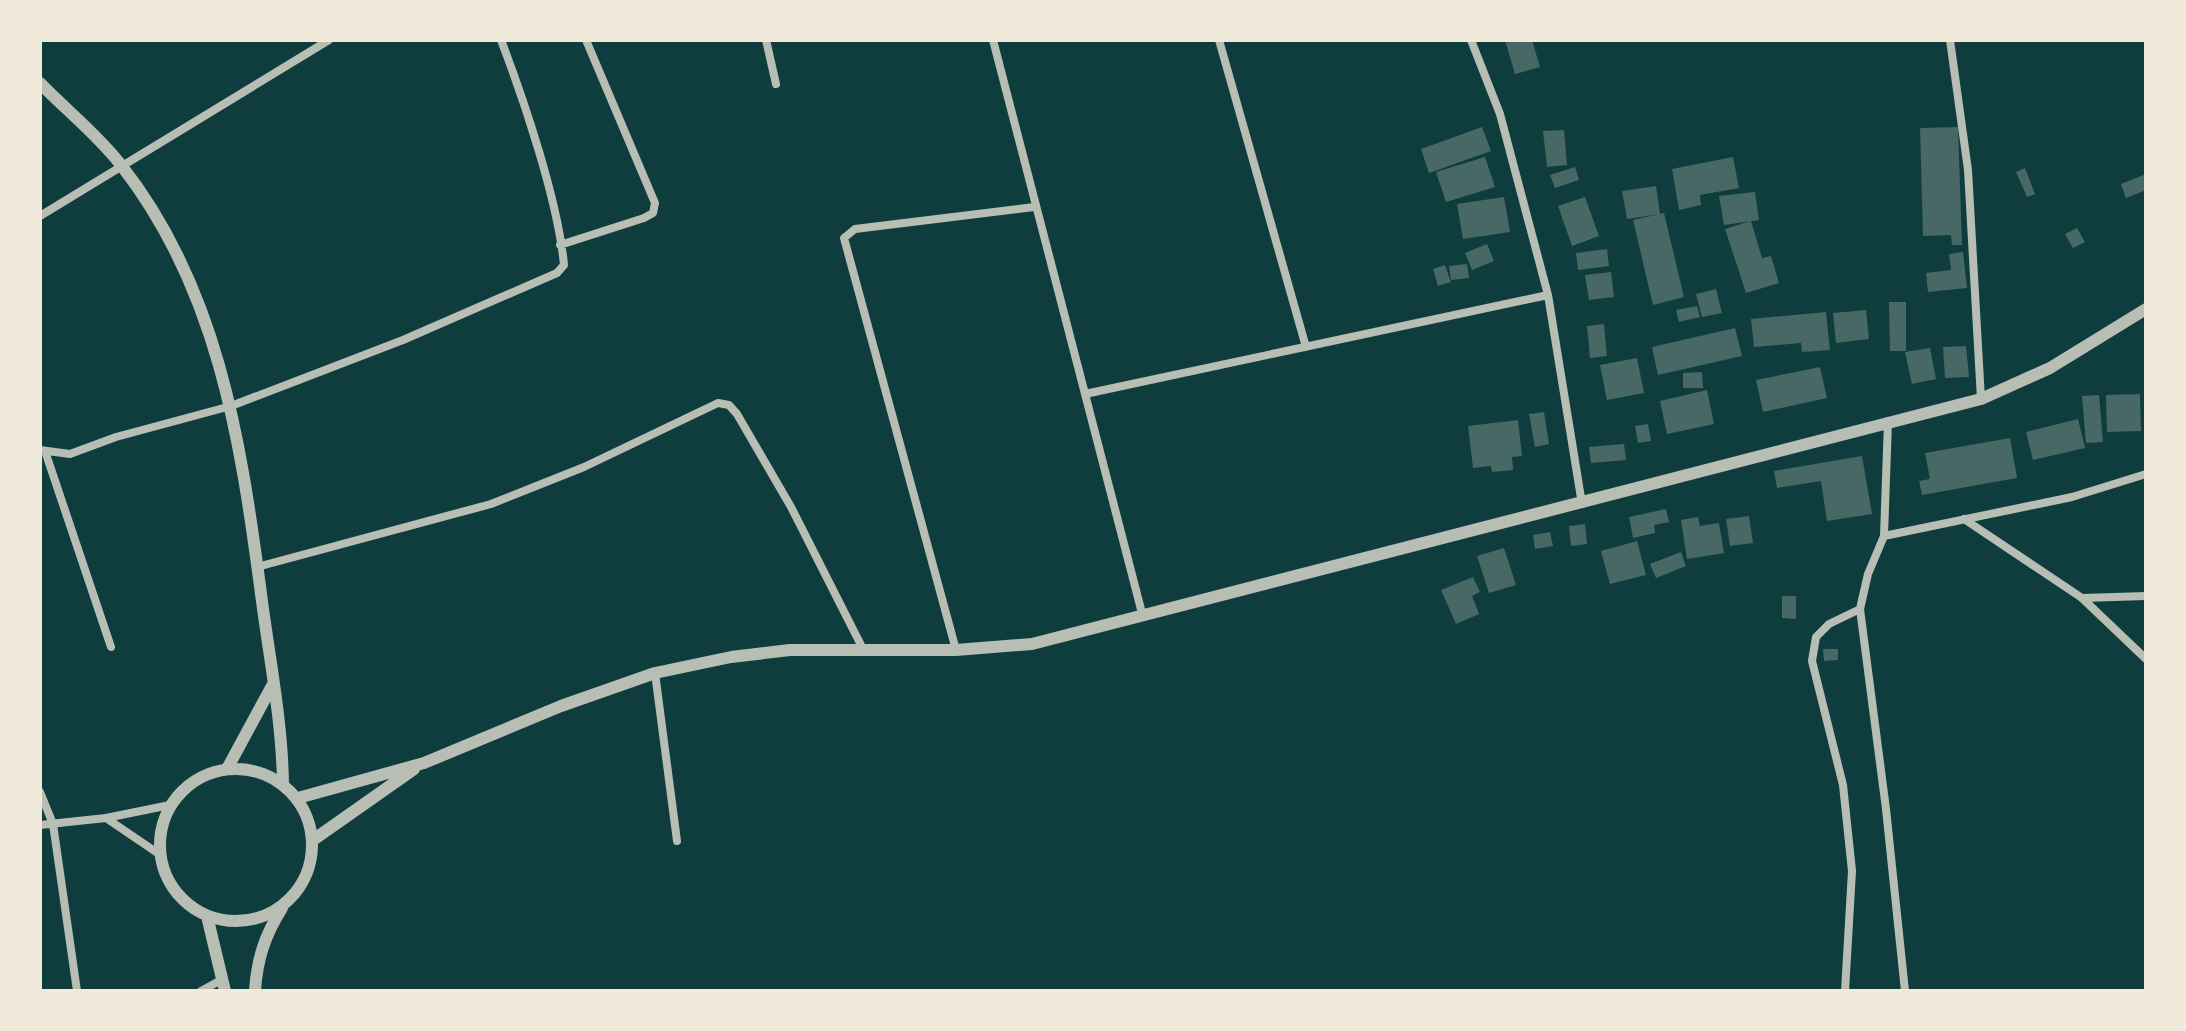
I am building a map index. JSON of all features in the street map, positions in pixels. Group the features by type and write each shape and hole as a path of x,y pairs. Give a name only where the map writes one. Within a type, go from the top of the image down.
{"street":[{"path":"40,216 328,40"},
{"path":"111,647 43,452 70,454 116,437 231,406 403,340 557,273 564,265 542,168 501,40"},
{"path":"560,245 644,218 653,213 655,203 586,40"},
{"path":"766,40 776,84"},
{"path":"993,40 1034,207 1144,618"},
{"path":"1219,40 1306,347"},
{"path":"1471,40 1500,114 1548,295 1582,504"},
{"path":"1950,40 1968,170 1981,399"},
{"path":"40,83 121,164 187,274 218,354 231,406 257,567 282,736 283,784"},
{"path":"956,650 844,238 855,229 1034,207"},
{"path":"1085,394 1548,295"},
{"path":"298,798 424,763 561,706 655,673 790,650 956,650 1032,644 1144,618 1981,399 2050,368 2146,309"},
{"path":"257,567 491,504 584,467 718,403 729,405 737,414 791,507 864,651"},
{"path":"1888,421 1884,536 1868,574 1860,609 1886,809 1905,991"},
{"path":"1884,536 2072,497 2146,474"},
{"path":"1964,519 2082,598 2146,659"},
{"path":"2082,598 2146,596"},
{"path":"1845,991 1852,871 1843,785 1812,661 1816,637 1829,624 1860,609"},
{"path":"655,673 677,841"},
{"path":"227,769 273,684"},
{"path":"313,840 424,763"},
{"path":"255,991 257,966 267,931 306,876 313,840 308,818 298,798 266,774 227,769 194,780 170,805 160,829 159,854 175,891 189,906 207,916 247,921 267,915 284,905"},
{"path":"40,792 53,824 77,991"},
{"path":"40,825 106,818 170,805"},
{"path":"106,818 159,854"},
{"path":"201,991 224,985 207,916"}],"building":[{"path":"1505,40 1532,40 1540,67 1515,74"},
{"path":"1482,127 1491,151 1429,173 1421,149"},
{"path":"1958,127 1962,245 1952,245 1951,235 1923,236 1920,128"},
{"path":"1564,130 1567,165 1547,167 1543,131"},
{"path":"1485,157 1495,187 1446,202 1436,172"},
{"path":"1733,157 1739,188 1700,195 1701,205 1679,210 1672,169"},
{"path":"1575,167 1579,180 1555,188 1550,175"},
{"path":"2025,168 2035,194 2027,197 2016,172"},
{"path":"2146,174 2146,190 2126,198 2121,184"},
{"path":"1656,186 1660,214 1627,219 1622,191"},
{"path":"1755,192 1759,220 1724,225 1719,196"},
{"path":"1504,197 1510,232 1463,239 1457,204"},
{"path":"1585,197 1599,236 1572,246 1558,206"},
{"path":"1664,213 1684,297 1653,305 1633,220"},
{"path":"1751,221 1762,258 1771,256 1779,283 1746,293 1725,229"},
{"path":"2077,228 2085,242 2073,248 2065,234"},
{"path":"1487,244 1494,261 1472,270 1465,253"},
{"path":"1607,249 1609,266 1578,270 1576,253"},
{"path":"1963,252 1967,288 1928,292 1926,273 1951,270 1949,254"},
{"path":"1467,264 1469,278 1451,280 1449,266"},
{"path":"1445,265 1451,282 1438,286 1433,269"},
{"path":"1611,272 1614,297 1589,300 1585,275"},
{"path":"1716,289 1722,313 1702,317 1696,294"},
{"path":"1889,302 1906,302 1906,351 1890,351"},
{"path":"1697,306 1700,317 1679,322 1676,310"},
{"path":"1866,310 1869,339 1836,343 1833,313"},
{"path":"1826,312 1830,350 1802,352 1801,343 1754,347 1751,319"},
{"path":"1604,324 1607,356 1590,358 1587,326"},
{"path":"1735,328 1742,356 1658,375 1652,347"},
{"path":"1966,346 1969,377 1945,378 1943,347"},
{"path":"1930,348 1936,379 1912,384 1905,352"},
{"path":"1637,358 1644,393 1607,400 1600,365"},
{"path":"1820,367 1827,398 1763,412 1756,380"},
{"path":"1702,372 1703,388 1683,388 1683,373"},
{"path":"1707,390 1714,424 1667,434 1660,401"},
{"path":"2140,394 2141,431 2107,432 2106,395"},
{"path":"2099,395 2103,442 2086,443 2082,396"},
{"path":"1544,412 1549,444 1535,447 1529,414"},
{"path":"2078,419 2085,448 2033,460 2026,432"},
{"path":"1518,420 1522,456 1512,457 1513,470 1492,472 1491,466 1473,468 1468,426"},
{"path":"1648,424 1651,441 1638,443 1635,426"},
{"path":"2010,438 2017,478 1922,495 1919,481 1930,479 1925,453"},
{"path":"1624,444 1626,460 1591,463 1589,447"},
{"path":"1862,456 1872,514 1827,521 1821,481 1777,488 1774,471"},
{"path":"1666,509 1669,522 1654,525 1655,533 1633,538 1629,517"},
{"path":"1749,516 1753,543 1730,546 1726,519"},
{"path":"1698,517 1700,526 1719,523 1724,553 1687,559 1681,520"},
{"path":"1585,524 1587,544 1571,546 1569,526"},
{"path":"1550,532 1553,546 1535,549 1533,535"},
{"path":"1637,541 1646,575 1610,584 1601,551"},
{"path":"1504,548 1516,585 1489,593 1477,556"},
{"path":"1681,552 1686,566 1656,578 1650,564"},
{"path":"1473,577 1480,592 1472,596 1479,614 1456,624 1441,590"},
{"path":"1782,596 1796,596 1796,619 1782,618"},
{"path":"1823,649 1838,649 1838,660 1824,661"}]}
